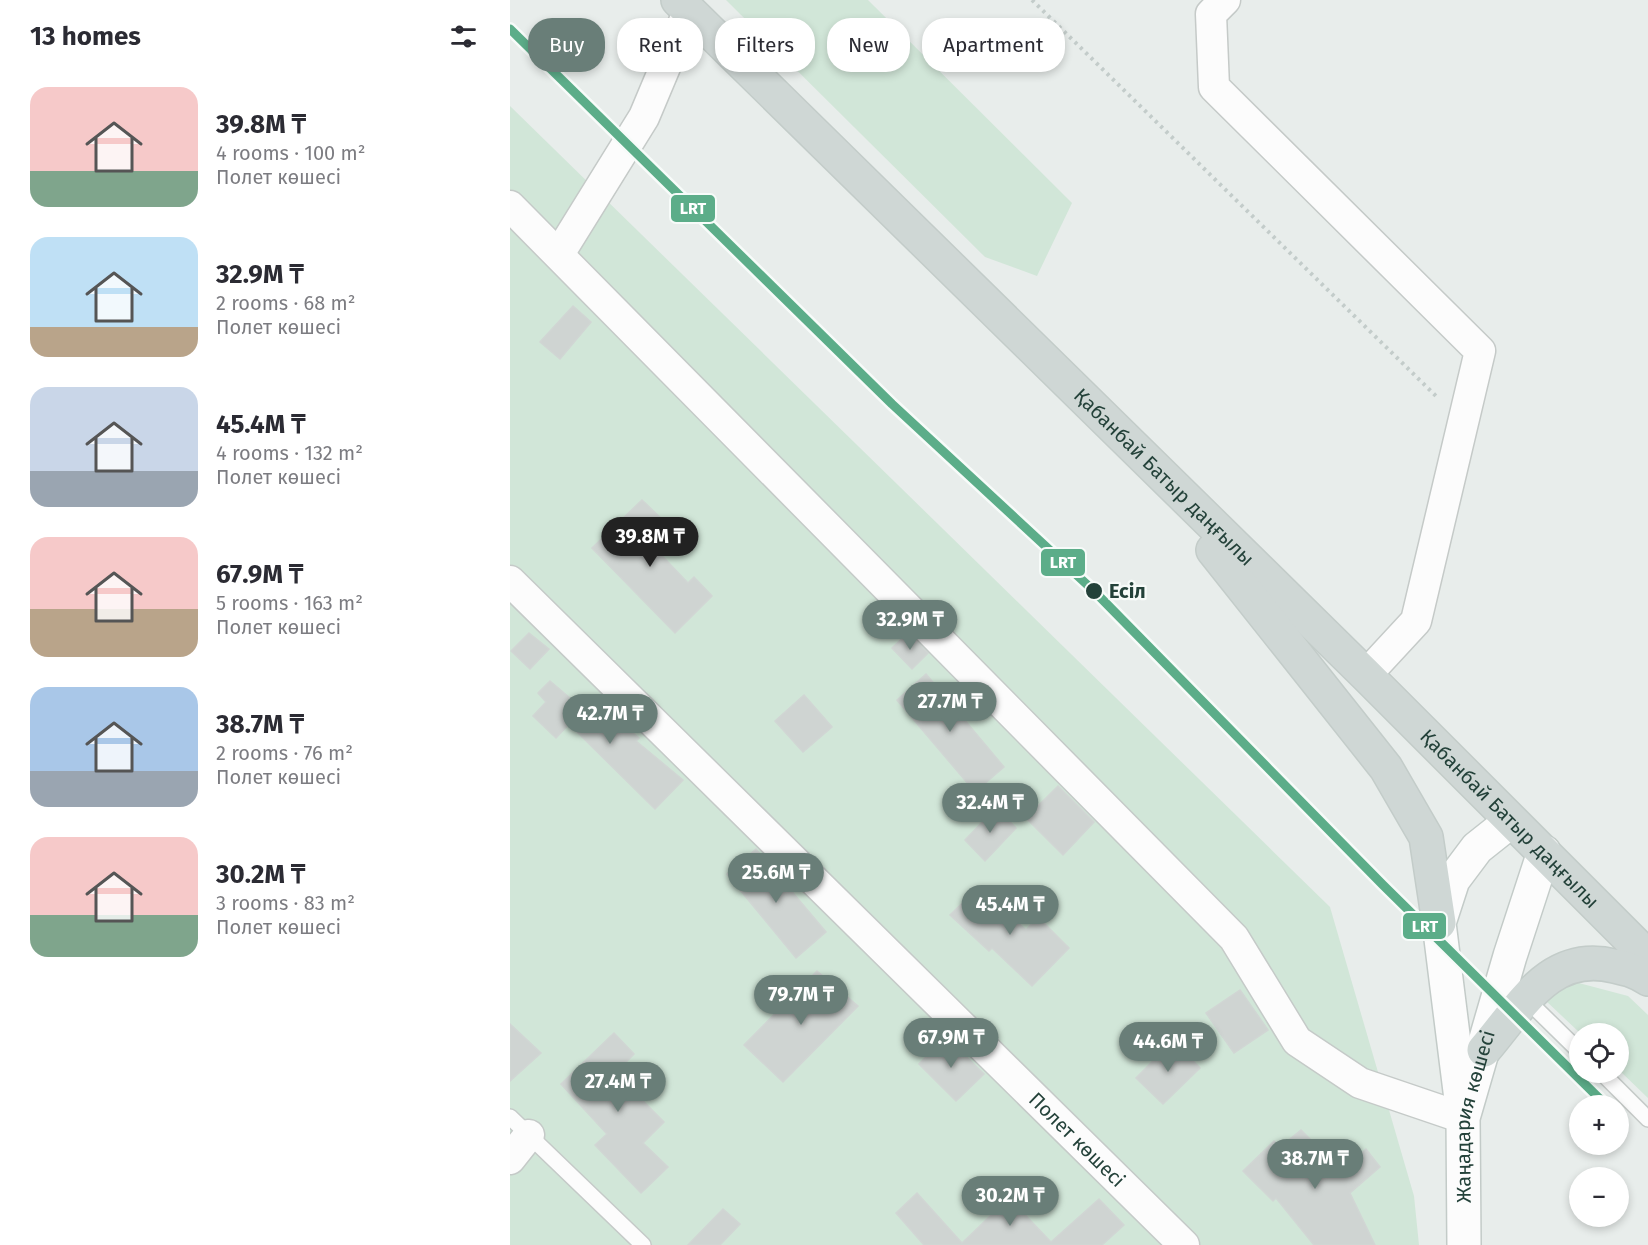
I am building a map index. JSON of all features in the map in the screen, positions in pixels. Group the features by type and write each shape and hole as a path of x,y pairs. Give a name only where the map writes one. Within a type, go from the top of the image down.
{"main road":[{"name":"Қабанбай Батыр даңғылы","path":"684,5 1366,675 1648,957"},
{"path":"1109,423 1261,609 1386,768 1426,837 1438,923"},
{"path":"1484,1050 1546,978 1564,967 1600,962 1637,971 1648,979"}],"street":[{"path":"1225,0 1211,14 1214,87 1480,351 1465,424 1416,621 1366,675"},
{"path":"559,254 644,117 684,5"},
{"path":"510,206 1233,938 1297,1041 1360,1083 1463,1118 1438,923 1453,880 1477,848 1511,821"},
{"name":"Полет көшесі","path":"510,581 1184,1245"},
{"name":"Жаңадария көшесі","path":"1464,1245 1463,1118 1510,956 1544,852"},
{"path":"510,1159 520,1126"}],"lane":[{"path":"1527,1000 1569,1041"},
{"path":"1612,1083 1648,1119"},
{"path":"520,1126 643,1245"}],"path":[{"path":"1032,0 1465,424"}],"green space":[{"path":"726,0 868,0 886,18 827,18 827,72 910,72 910,42 922,54 922,72 940,72 1072,203 1037,276 985,257 799,72 815,72 815,18 744,18"},
{"path":"510,106 1330,907 1414,1196 1419,1245 510,1245"},
{"path":"1575,982 1628,996 1648,1015 1648,1098 1629,1080 1629,1023 1569,1023 1544,999"}],"building":[{"path":"573,306 591,322 560,359 540,342"},
{"path":"642,500 666,523 647,540 688,583 694,577 712,596 675,633 592,548"},
{"path":"529,633 549,649 530,669 511,651"},
{"path":"908,633 928,653 912,669 892,648"},
{"path":"926,674 1004,767 975,792 897,700"},
{"path":"550,681 604,727 614,717 639,738 636,741 683,780 655,809 569,724 556,738 533,716 546,702 538,693"},
{"path":"804,695 832,727 803,752 775,721"},
{"path":"1058,786 1094,822 1063,855 1026,818"},
{"path":"996,808 1016,828 985,861 965,840"},
{"path":"756,849 826,932 796,958 727,874"},
{"path":"979,887 1026,930 1038,917 1069,948 1032,986 992,948 989,951 950,915"},
{"path":"817,971 858,1006 783,1082 744,1045"},
{"path":"1240,990 1268,1030 1234,1053 1206,1013"},
{"path":"510,1024 541,1053 510,1081"},
{"path":"614,1033 634,1054 615,1073 664,1122 643,1143 668,1167 641,1193 595,1145 607,1134 561,1084"},
{"path":"946,1037 984,1074 956,1101 919,1064"},
{"path":"1173,1041 1200,1068 1163,1104 1136,1078"},
{"path":"1301,1130 1342,1171 1366,1149 1380,1167 1350,1193 1375,1245 1314,1245 1276,1198 1273,1201 1243,1171 1274,1141 1280,1147"},
{"path":"917,1193 962,1243 1009,1198 1051,1242 1099,1199 1124,1225 1102,1245 924,1245 896,1213"},
{"path":"723,1209 740,1224 720,1245 688,1245"}],"transit line":[{"name":"LRT","path":"510,29 892,404 1094,591 1383,885 1596,1095"}],"place":[{"name":"Есіл","path":"1094,591"}]}
